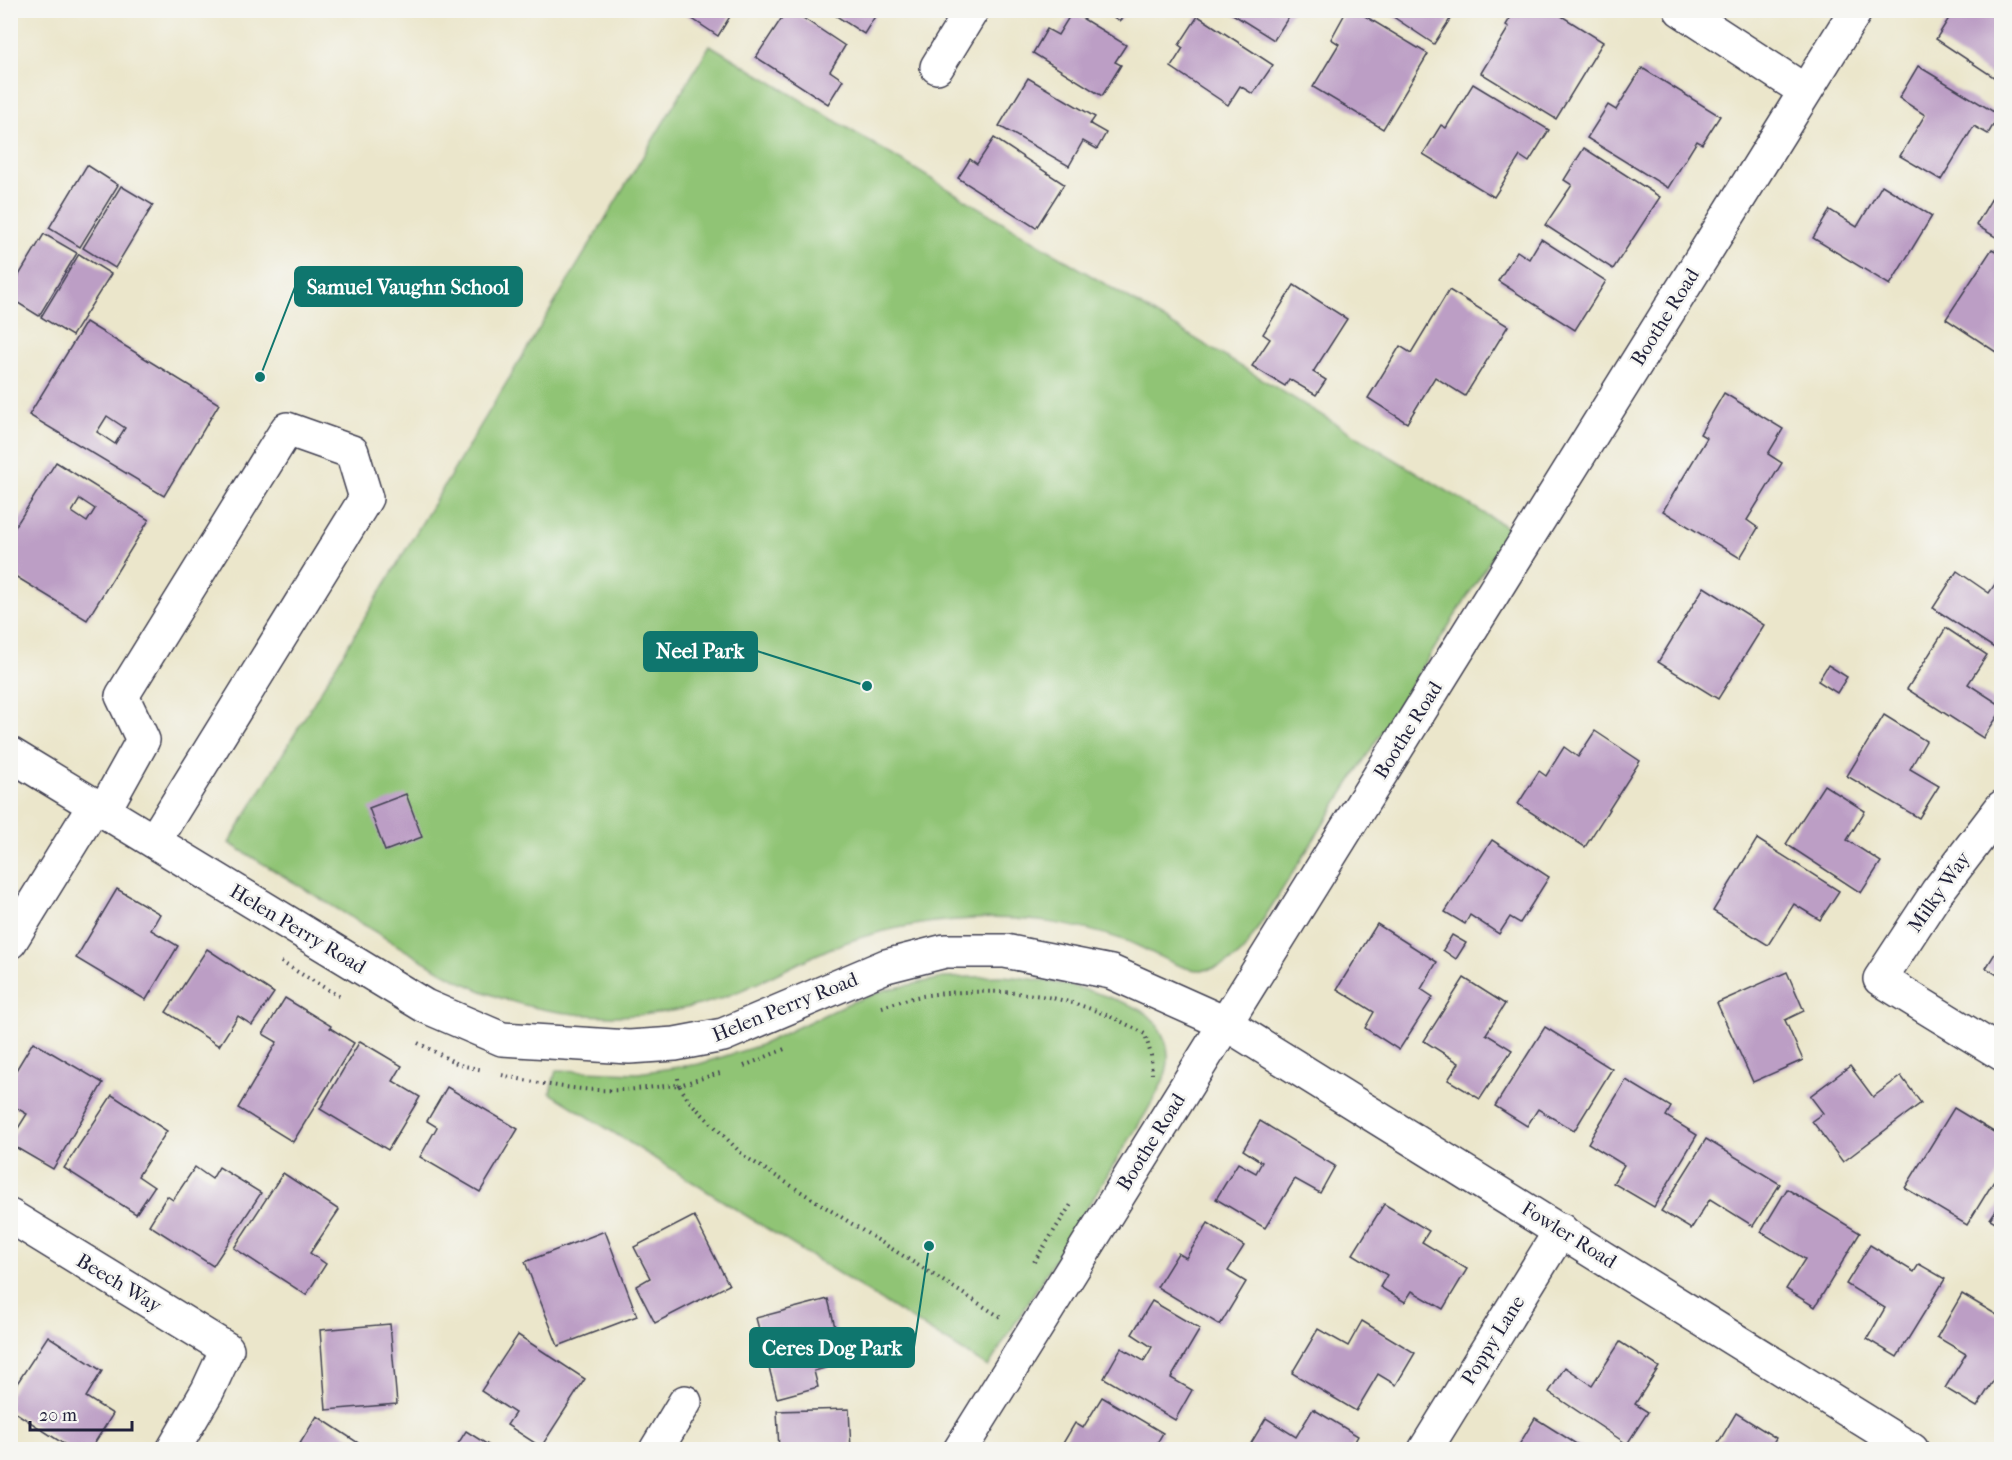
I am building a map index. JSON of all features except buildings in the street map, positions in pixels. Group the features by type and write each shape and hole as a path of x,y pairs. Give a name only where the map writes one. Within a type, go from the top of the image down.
{"street":[{"path":"937,67 972,10"},
{"path":"1681,10 1805,91"},
{"name":"Boothe Road","path":"960,1449 1856,10"},
{"path":"10,942 143,740 122,696 287,429 352,452 366,498 153,841"},
{"name":"Helen Perry Road","path":"10,754 425,1006 502,1039 629,1047 675,1044 723,1035 886,966 945,951 1005,951 1111,972 1225,1023"},
{"name":"Milky Way","path":"2001,807 1937,892 1880,979 2001,1054"},
{"name":"Fowler Road","path":"1225,1023 1561,1230 1893,1445"},
{"name":"Beech Way","path":"10,1216 227,1349 208,1390 173,1449"},
{"name":"Poppy Lane","path":"1425,1449 1561,1230"},
{"path":"656,1449 685,1402"}],"path":[{"path":"271,956 350,1003"},
{"path":"880,1008 920,996 973,992 1016,994 1068,1001 1124,1022 1145,1034 1153,1072 1149,1083"},
{"path":"409,1038 460,1065 525,1081 569,1087 621,1090 679,1085 724,1071"},
{"path":"736,1068 788,1047"},
{"path":"678,1068 679,1085 689,1101 744,1156 1009,1322"},
{"path":"1032,1266 1068,1206 1078,1197"}],"green space":[{"path":"710,45 1510,529 1244,950 1230,962 1212,969 1191,969 1106,934 1050,922 992,918 955,920 918,924 846,942 749,987 699,1005 642,1015 604,1016 566,1013 497,997 454,978 412,955 229,843"},
{"path":"1002,976 1073,986 1140,1009 1155,1022 1161,1032 1166,1043 1168,1062 1161,1085 1146,1113 988,1367 550,1093 556,1070 638,1073 699,1064 758,1046 847,1004 885,990 943,978"}],"place":[{"name":"Samuel Vaughn School","path":"260,377"},
{"name":"Neel Park","path":"867,686"},
{"name":"Ceres Dog Park","path":"929,1246"}]}
